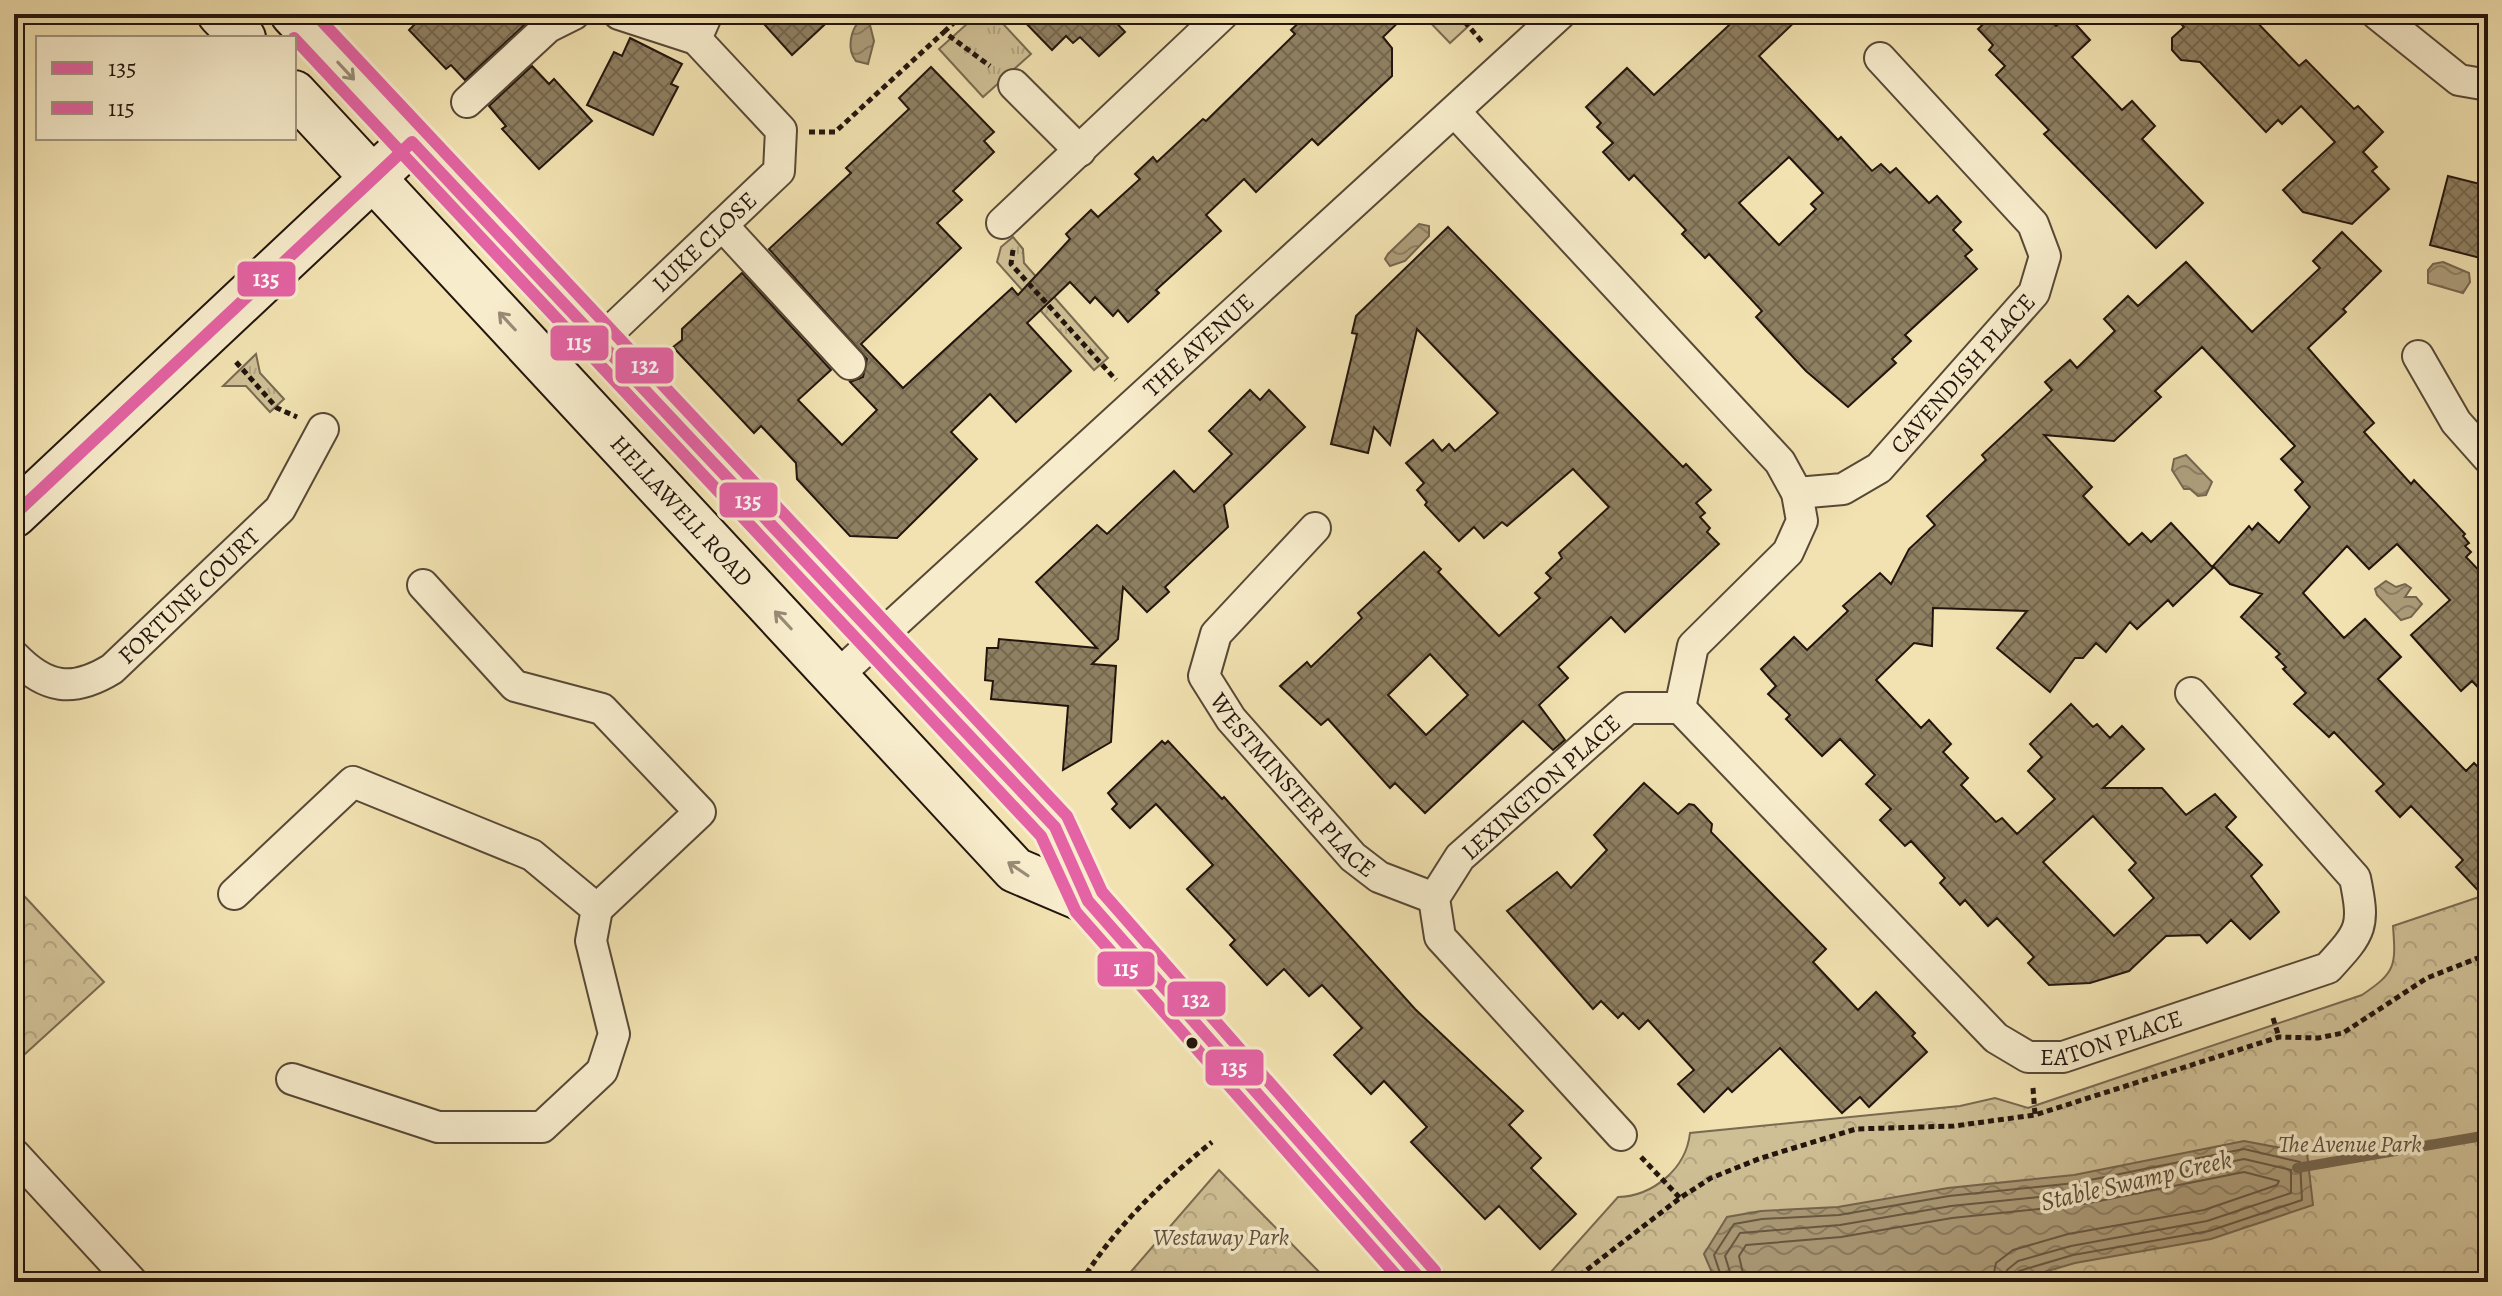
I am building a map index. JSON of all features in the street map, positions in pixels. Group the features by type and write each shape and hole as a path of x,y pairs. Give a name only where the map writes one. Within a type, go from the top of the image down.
{"street":[{"path":"220,14 241,36"},
{"name":"HELLAWELL ROAD","path":"293,14 1055,827 1088,901 1423,1282"},
{"path":"467,102 548,27 574,14"},
{"path":"619,14 702,27 781,130"},
{"path":"1009,234 1080,151 1223,14"},
{"name":"THE AVENUE","path":"837,676 1560,14"},
{"path":"2377,14 2459,80 2488,85"},
{"name":"CAVENDISH PLACE","path":"1797,493 1843,489 1879,468 2034,293 2045,256 2033,224 1880,58"},
{"path":"1014,85 1080,151"},
{"name":"HELLAWELL ROAD","path":"296,95 1015,870 1088,901"},
{"path":"1455,112 1780,462 1797,493 1802,521 1788,552 1693,646 1680,708"},
{"name":"LUKE CLOSE","path":"600,341 779,171 781,130"},
{"path":"14,515 412,142"},
{"path":"722,225 850,364"},
{"path":"2418,356 2456,422 2488,458"},
{"name":"FORTUNE COURT","path":"14,656 46,681 67,686 91,682 112,669 280,509 323,429"},
{"name":"WESTMINSTER PLACE","path":"1315,528 1216,634 1204,676 1231,719 1353,857 1379,877 1434,898"},
{"path":"292,1079 438,1127 542,1127 602,1071 614,1034 591,941 597,909 700,812 602,709 515,686 423,585"},
{"name":"EATON PLACE","path":"1680,708 1996,1038 2028,1057 2063,1057 2328,968 2354,940 2362,915 2355,878 2191,693"},
{"name":"LEXINGTON PLACE","path":"1434,898 1460,857 1628,708 1680,708"},
{"path":"234,894 353,782 532,855 597,909"},
{"path":"1434,898 1440,937 1621,1135"},
{"path":"14,1154 132,1282"}],"path":[{"path":"781,130 835,132 963,14"},
{"path":"1458,14 1503,66"},
{"path":"944,32 1014,85"},
{"path":"1009,234 1011,264 1136,403"},
{"path":"236,362 277,408 323,429"},
{"path":"1571,1282 1680,1198 1711,1178 1761,1158 1856,1129 1954,1126 2025,1117 2279,1037 2318,1038 2343,1033 2427,978 2488,954"},
{"path":"1621,1135 1680,1198"},
{"path":"1081,1282 1155,1188 1212,1142"}],"green space":[{"path":"978,14 994,14 1031,54 983,97 939,49"},
{"path":"1422,14 1467,14 1474,21 1450,43"},
{"path":"1013,237 1023,249 1024,263 1108,358 1094,370 997,262 1001,247"},
{"path":"256,354 260,373 284,399 270,412 246,386 223,386"},
{"path":"14,885 104,982 14,1064"},
{"name":"The Avenue Park","path":"2488,894 2488,1282 1542,1282 1618,1197 1643,1192 1675,1169 1690,1133 1960,1106 1995,1098 2028,1108 2362,995 2388,974 2394,950 2393,926"},
{"name":"Westaway Park","path":"1219,1170 1329,1282 1122,1282"}],"water":[{"path":"860,20 870,25 874,41 868,64 856,61 851,51 852,34"},
{"path":"1419,224 1429,226 1429,236 1405,261 1390,266 1385,259 1388,254"},
{"path":"2443,262 2469,273 2470,282 2463,293 2428,283 2428,270 2433,264"},
{"path":"2186,455 2212,482 2206,495 2198,496 2190,489 2184,489 2172,470 2174,459"},
{"path":"2386,581 2396,587 2405,584 2411,588 2405,597 2416,597 2422,604 2411,617 2401,620 2377,595 2375,589"},
{"path":"2244,1141 2307,1153 2313,1205 2211,1239 2075,1263 2010,1282 1716,1282 1704,1254 1727,1217 1761,1211 1838,1207 1948,1188 2074,1175"}],"building":[{"path":"425,14 536,14 465,80 451,65 446,69 409,30"},
{"path":"755,14 836,14 792,55"},
{"path":"1017,14 1108,14 1125,32 1099,56 1080,37 1073,43 1066,36 1052,50"},
{"path":"1308,14 1407,14 1383,37 1392,48 1392,76 1318,145 1312,139 1256,192 1244,179 1206,215 1221,231 1156,290 1159,293 1128,322 1118,310 1113,316 1095,297 1090,303 1070,282 1027,323 1071,371 1016,422 990,394 951,432 977,459 897,538 850,536 797,479 796,463 761,426 754,433 673,347 682,340 682,329 742,273 831,370 798,400 842,445 877,410 850,382 863,377 867,359 769,249 851,173 846,168 909,109 899,98 931,67 994,132 984,141 994,152 953,191 962,200 937,223 961,248 861,344 903,388 1012,288 1018,295 1070,239 1066,234 1091,210 1098,217 1140,179 1135,174 1153,157 1157,162 1203,119 1206,121 1295,34 1291,30"},
{"path":"1741,14 1803,14 1759,56 1838,140 1841,137 1872,171 1881,164 1890,173 1896,168 1929,203 1937,196 1961,222 1953,230 1972,250 1965,256 1977,269 1905,335 1911,341 1892,359 1896,363 1848,407 1806,371 1756,317 1762,311 1709,254 1705,258 1682,234 1686,230 1634,175 1629,180 1603,152 1613,143 1597,127 1601,123 1586,107 1627,68 1654,95","holes":["1789,157 1823,193 1811,204 1816,209 1779,245 1739,203"]},
{"path":"1994,14 2044,14 2056,26 2068,16 2090,40 2072,57 2122,110 2132,101 2155,126 2142,139 2203,203 2156,248 2044,134 2049,130 1996,75 2005,66 1989,50 1993,45 1978,29"},
{"path":"2171,14 2249,14 2299,66 2306,60 2354,109 2358,106 2383,132 2363,152 2377,167 2372,171 2389,189 2352,224 2303,212 2283,190 2335,142 2301,106 2282,124 2278,120 2266,132 2200,62 2181,60 2172,50 2172,38 2184,27"},
{"path":"630,38 682,64 671,84 678,87 653,135 587,105 614,52 622,56"},
{"path":"532,66 549,84 554,79 592,121 539,169 502,129 506,126 489,106"},
{"path":"2448,176 2488,186 2488,260 2430,245"},
{"path":"1448,227 1683,467 1686,464 1711,490 1696,503 1705,513 1700,517 1710,528 1707,532 1719,544 1625,632 1611,617 1558,667 1568,678 1539,705 1565,740 1553,750 1523,721 1425,813 1395,783 1390,788 1328,719 1321,725 1280,686 1307,662 1311,667 1362,618 1358,613 1424,552 1441,569 1438,572 1499,636 1540,598 1535,593 1551,578 1546,573 1562,558 1559,553 1609,507 1573,469 1507,526 1502,522 1484,538 1474,527 1459,541 1425,505 1427,502 1417,490 1424,483 1406,463 1433,440 1442,451 1449,444 1455,451 1498,413 1417,329 1390,445 1374,427 1368,453 1331,444 1357,334 1352,333 1356,316","holes":["1430,654 1468,695 1426,735 1388,695"]},
{"path":"2342,232 2381,271 2343,309 2346,312 2308,348 2374,423 2364,432 2411,484 2414,480 2465,534 2463,536 2469,543 2465,546 2471,552 2466,557 2488,580 2488,698 2472,681 2461,691 2411,635 2450,600 2397,544 2369,569 2347,546 2303,593 2344,638 2365,619 2401,657 2378,679 2466,771 2474,763 2488,777 2488,901 2456,867 2463,860 2411,806 2400,817 2376,791 2384,784 2334,732 2329,737 2294,704 2306,693 2283,669 2286,667 2276,657 2280,654 2241,617 2262,594 2230,584 2213,566 2249,526 2252,530 2258,523 2279,543 2310,507 2295,490 2303,482 2281,459 2295,446 2202,347 2155,391 2161,397 2114,441 2044,435 2092,487 2083,496 2129,545 2142,533 2151,542 2171,523 2213,568 2173,606 2168,600 2137,629 2130,622 2106,652 2096,643 2083,658 2075,658 2050,692 1997,648 2027,611 1933,608 1932,646 1914,643 1876,680 1921,728 1929,720 1951,744 1943,752 1968,778 1961,785 1996,822 2002,818 2017,834 2055,799 2028,771 2042,757 2030,744 2071,704 2093,727 2097,724 2110,738 2122,726 2144,749 2103,788 2162,788 2186,815 2215,794 2236,817 2226,827 2262,865 2251,876 2279,912 2250,939 2231,920 2207,943 2200,935 2166,936 2129,971 2090,983 2049,985 2028,963 2034,957 1997,918 1988,926 1965,900 1960,905 1940,883 1945,878 1911,841 1905,846 1880,820 1891,809 1866,784 1875,775 1840,739 1822,756 1786,719 1790,715 1768,694 1776,686 1761,669 1794,637 1807,650 1848,611 1843,606 1880,573 1891,584 1909,549 1935,525 1927,516 1986,460 1982,455 2052,390 2045,382 2070,360 2077,368 2115,331 2104,319 2128,296 2138,306 2186,262 2252,332 2320,268 2313,261","holes":["2093,816 2136,863 2129,870 2154,898 2114,936 2043,862"]},
{"path":"1250,390 1260,400 1269,390 1305,427 1224,505 1228,527 1165,587 1169,592 1147,612 1123,587 1118,639 1092,664 1116,666 1111,742 1063,770 1068,706 991,699 993,681 985,680 987,648 998,648 999,639 1097,648 1036,582 1097,525 1107,534 1174,471 1194,492 1232,454 1209,431"},
{"path":"1162,741 1165,744 1168,741 1222,799 1224,797 1415,1009 1523,1111 1509,1125 1541,1158 1531,1168 1576,1214 1540,1249 1499,1206 1485,1219 1411,1142 1427,1127 1384,1081 1371,1094 1334,1055 1362,1028 1322,985 1309,996 1284,969 1267,985 1230,945 1235,940 1187,889 1213,865 1156,804 1130,828 1112,809 1117,804 1108,793"},
{"path":"1644,783 1678,814 1689,804 1694,805 1712,824 1711,832 1826,949 1813,962 1858,1010 1876,992 1915,1033 1912,1036 1927,1052 1869,1107 1860,1097 1842,1113 1780,1048 1732,1092 1728,1088 1704,1112 1678,1084 1694,1070 1648,1020 1639,1029 1623,1013 1618,1018 1601,1001 1593,1009 1507,911 1557,872 1571,888 1607,850 1594,835"}],"waterway":[{"name":"Stable Swamp Creek","path":"2297,1168 2488,1135"}],"transit line":[{"name":"132","path":"315,14 1067,816 1102,892 1435,1271"},
{"name":"115","path":"296,40 1041,836 1076,912 1402,1282"},
{"name":"135","path":"14,515 412,142 1055,827 1088,901 1423,1282"}]}
